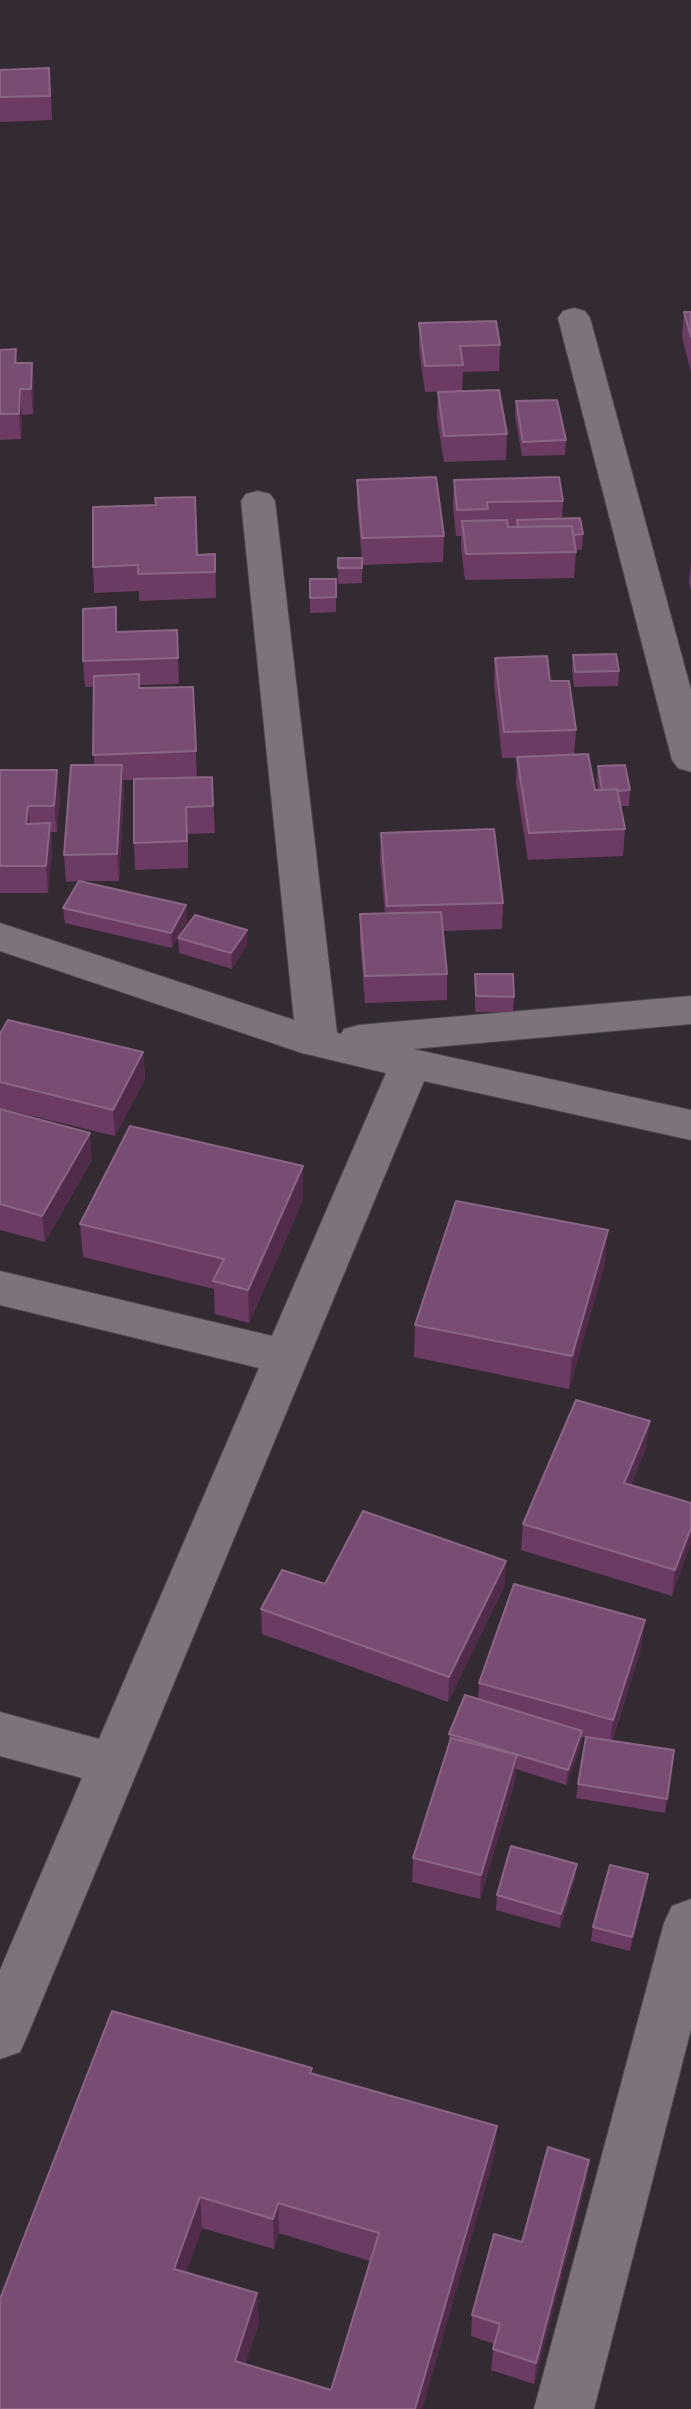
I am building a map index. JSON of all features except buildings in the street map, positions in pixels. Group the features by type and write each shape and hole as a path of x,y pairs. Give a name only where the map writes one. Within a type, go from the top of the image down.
{"street":[{"path":"574,318 691,760"},
{"path":"258,501 317,1043"},
{"path":"0,937 317,1043 691,1125"},
{"path":"317,1043 691,1010"},
{"path":"0,2034 411,1063"},
{"path":"0,1288 286,1357"},
{"path":"0,1734 114,1765"},
{"path":"564,2409 691,1923"}]}
